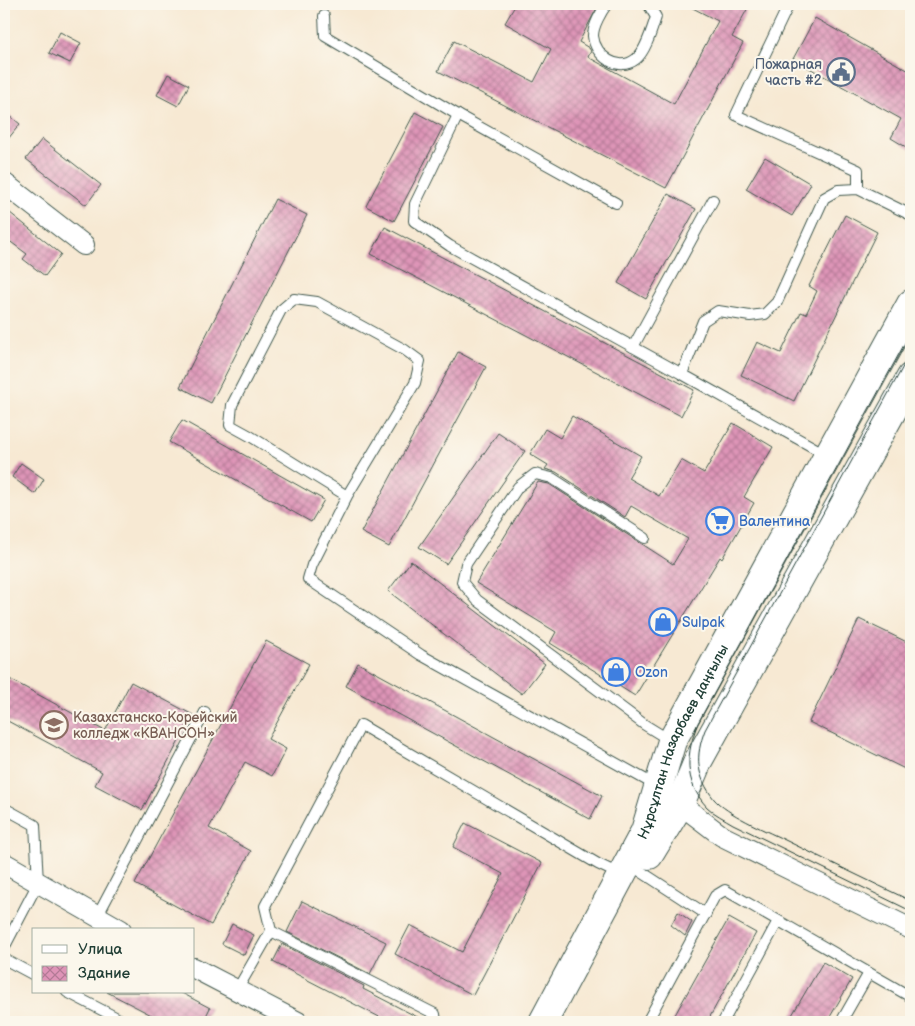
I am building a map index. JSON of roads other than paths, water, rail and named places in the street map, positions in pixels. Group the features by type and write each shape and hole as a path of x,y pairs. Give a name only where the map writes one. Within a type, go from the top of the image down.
{"main road":[{"name":"Нұрсұлтан Назарбаев даңғылы","path":"670,796 672,741 911,304"},
{"name":"Нұрсұлтан Назарбаев даңғылы","path":"561,1022 631,873 645,831 698,761 911,378"},
{"name":"Нұрсұлтан Назарбаев даңғылы","path":"543,1022 631,873"}],"street":[{"path":"4,183 84,245"},
{"path":"670,796 722,836 911,930"},
{"path":"4,863 118,928"},
{"path":"195,969 298,1022"}],"lane":[{"path":"607,4 601,13 593,35 597,51 610,62 624,65 636,59 650,37 656,17 648,4"},
{"path":"789,4 736,115 858,170 858,189"},
{"path":"324,16 325,36 458,115 616,203"},
{"path":"458,115 415,204 414,221 450,246 828,456"},
{"path":"682,374 703,321 718,311 750,316 765,314 777,302 824,198 838,190 858,189 911,215"},
{"path":"633,347 713,200"},
{"path":"347,496 250,436 230,426 232,405 281,310 294,299 317,302 405,350 420,361 415,383 347,496 312,565 308,579 421,655 670,796"},
{"path":"645,538 552,478 535,474 518,487 466,564 462,582 477,600 645,725 672,741"},
{"path":"97,917 205,712"},
{"path":"237,990 271,931 264,906 361,725 598,864 631,873 706,914"},
{"path":"4,808 35,825 38,883 4,948"},
{"path":"647,1022 715,896 725,890 911,997"},
{"path":"723,1022 778,921"},
{"path":"271,931 435,1014 436,1022"},
{"path":"4,959 32,974"},
{"path":"841,1022 869,973"},
{"path":"72,994 125,1022"}],"tram line":[{"path":"911,332 698,723 689,756 690,777 694,787 707,807 716,814 911,911"},
{"path":"911,352 705,730 699,757 699,766 704,782 720,805 756,826 911,901"}],"place":[{"name":"Пожарная часть #2","path":"841,72"},
{"name":"Валентина","path":"720,521"},
{"name":"Sulpak","path":"663,622"},
{"name":"Ozon","path":"616,672"},
{"name":"Казахстанско-Корейский колледж «КВАНСОН»","path":"54,725"}]}
